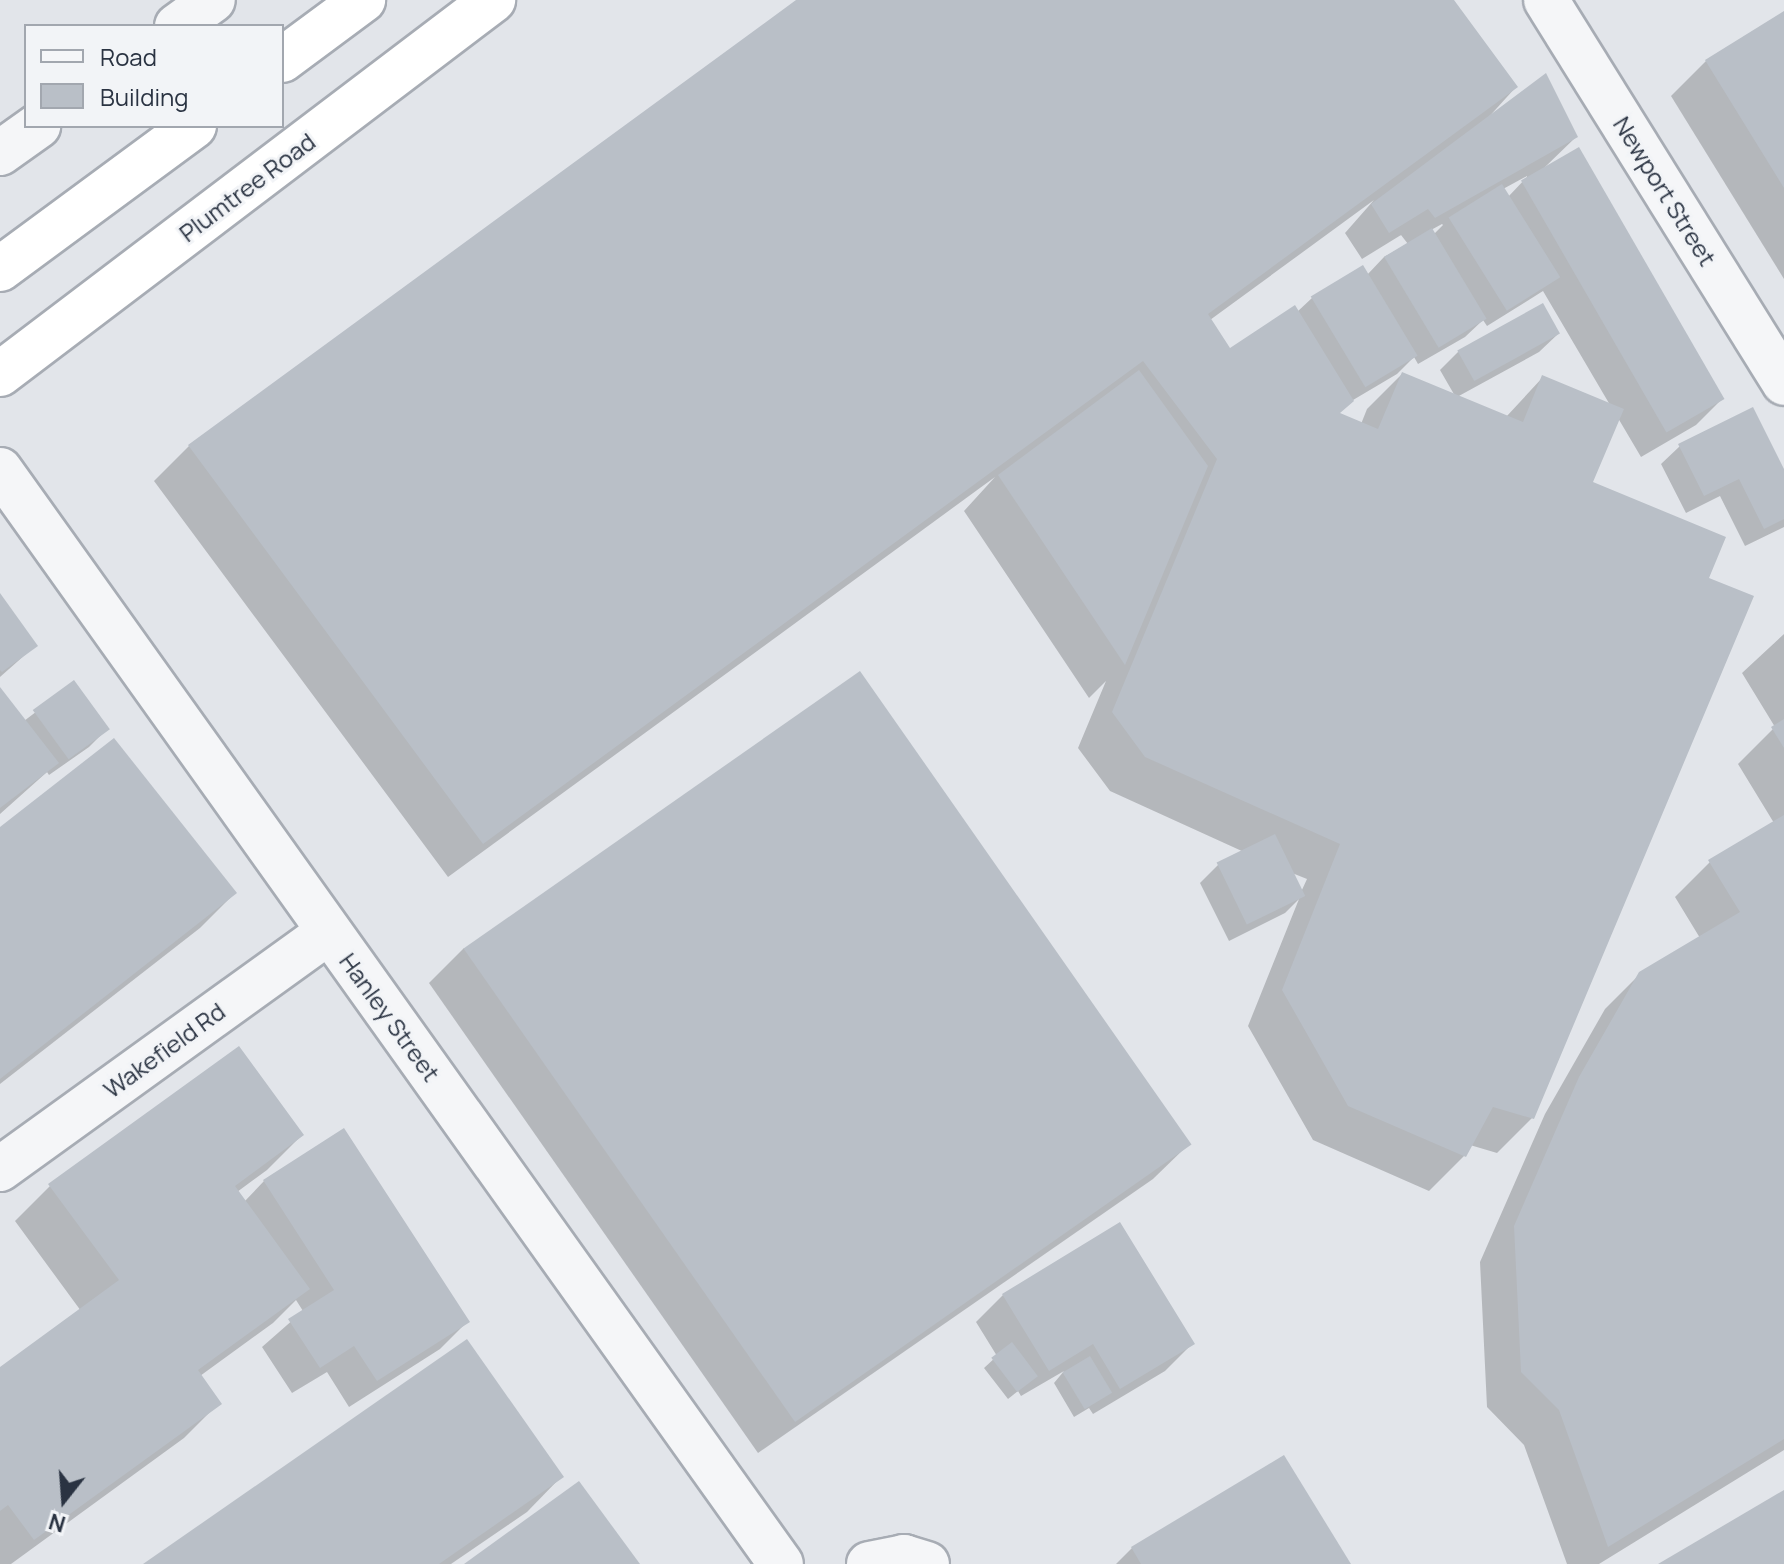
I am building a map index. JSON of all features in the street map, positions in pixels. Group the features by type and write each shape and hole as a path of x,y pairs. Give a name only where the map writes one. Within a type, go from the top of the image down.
{"highway":[{"path":"284,59 363,0"},
{"name":"Plumtree Road","path":"0,374 493,0"},
{"path":"0,269 191,128"}],"street":[{"path":"180,24 213,0"},
{"name":"Newport Street","path":"1551,2 1784,383"},
{"path":"0,153 35,128"},
{"name":"Hanley Street","path":"0,470 781,1564"},
{"name":"Wakefield Rd","path":"0,1169 329,932"},
{"path":"869,1564 904,1557 927,1564"}],"building":[{"path":"796,0 1454,0 1518,87 1208,314 1230,348 1295,305 1354,401 1340,413 1378,429 1402,372 1523,422 1542,375 1624,409 1593,482 1726,537 1709,578 1754,596 1534,1119 1493,1107 1466,1157 1348,1106 1282,990 1340,844 1145,757 1112,712 1217,459 1143,361 483,844 188,445"},
{"path":"1784,11 1784,188 1705,60"},
{"path":"1546,73 1578,137 1435,218 1428,209 1389,233 1371,204"},
{"path":"1579,147 1724,399 1666,433 1521,180"},
{"path":"1502,184 1560,277 1507,311 1449,217"},
{"path":"1432,228 1487,319 1439,348 1384,257"},
{"path":"1363,265 1418,356 1365,387 1311,296"},
{"path":"1543,303 1560,334 1474,381 1457,351"},
{"path":"1139,370 1208,466 1125,665 998,475"},
{"path":"1753,407 1784,469 1784,519 1764,529 1739,479 1704,496 1678,444"},
{"path":"0,593 38,646 2,672 0,670"},
{"path":"860,671 1192,1144 795,1422 464,949"},
{"path":"74,680 110,729 69,759 33,710"},
{"path":"0,687 59,763 0,808"},
{"path":"1784,719 1784,748 1771,727"},
{"path":"114,738 237,893 0,1079 0,827"},
{"path":"1784,815 1784,1439 1608,1547 1559,1410 1521,1372 1514,1226 1579,1077 1639,972 1740,912 1708,860"},
{"path":"1275,834 1305,896 1247,925 1217,862"},
{"path":"239,1046 304,1135 235,1186 310,1289 198,1370 222,1404 34,1540 8,1505 0,1511 0,1367 119,1280 48,1184"},
{"path":"344,1128 470,1322 377,1381 354,1346 320,1368 288,1319 334,1290 263,1180"},
{"path":"1120,1222 1195,1344 1120,1389 1093,1344 1049,1371 1002,1294"},
{"path":"467,1339 564,1477 439,1564 143,1564"},
{"path":"1012,1342 1038,1376 1017,1392 991,1358"},
{"path":"1090,1356 1112,1393 1085,1409 1063,1372"},
{"path":"1284,1455 1351,1564 1141,1564 1131,1547"},
{"path":"579,1481 640,1564 464,1564"},
{"path":"1784,1490 1784,1564 1658,1564"}]}
